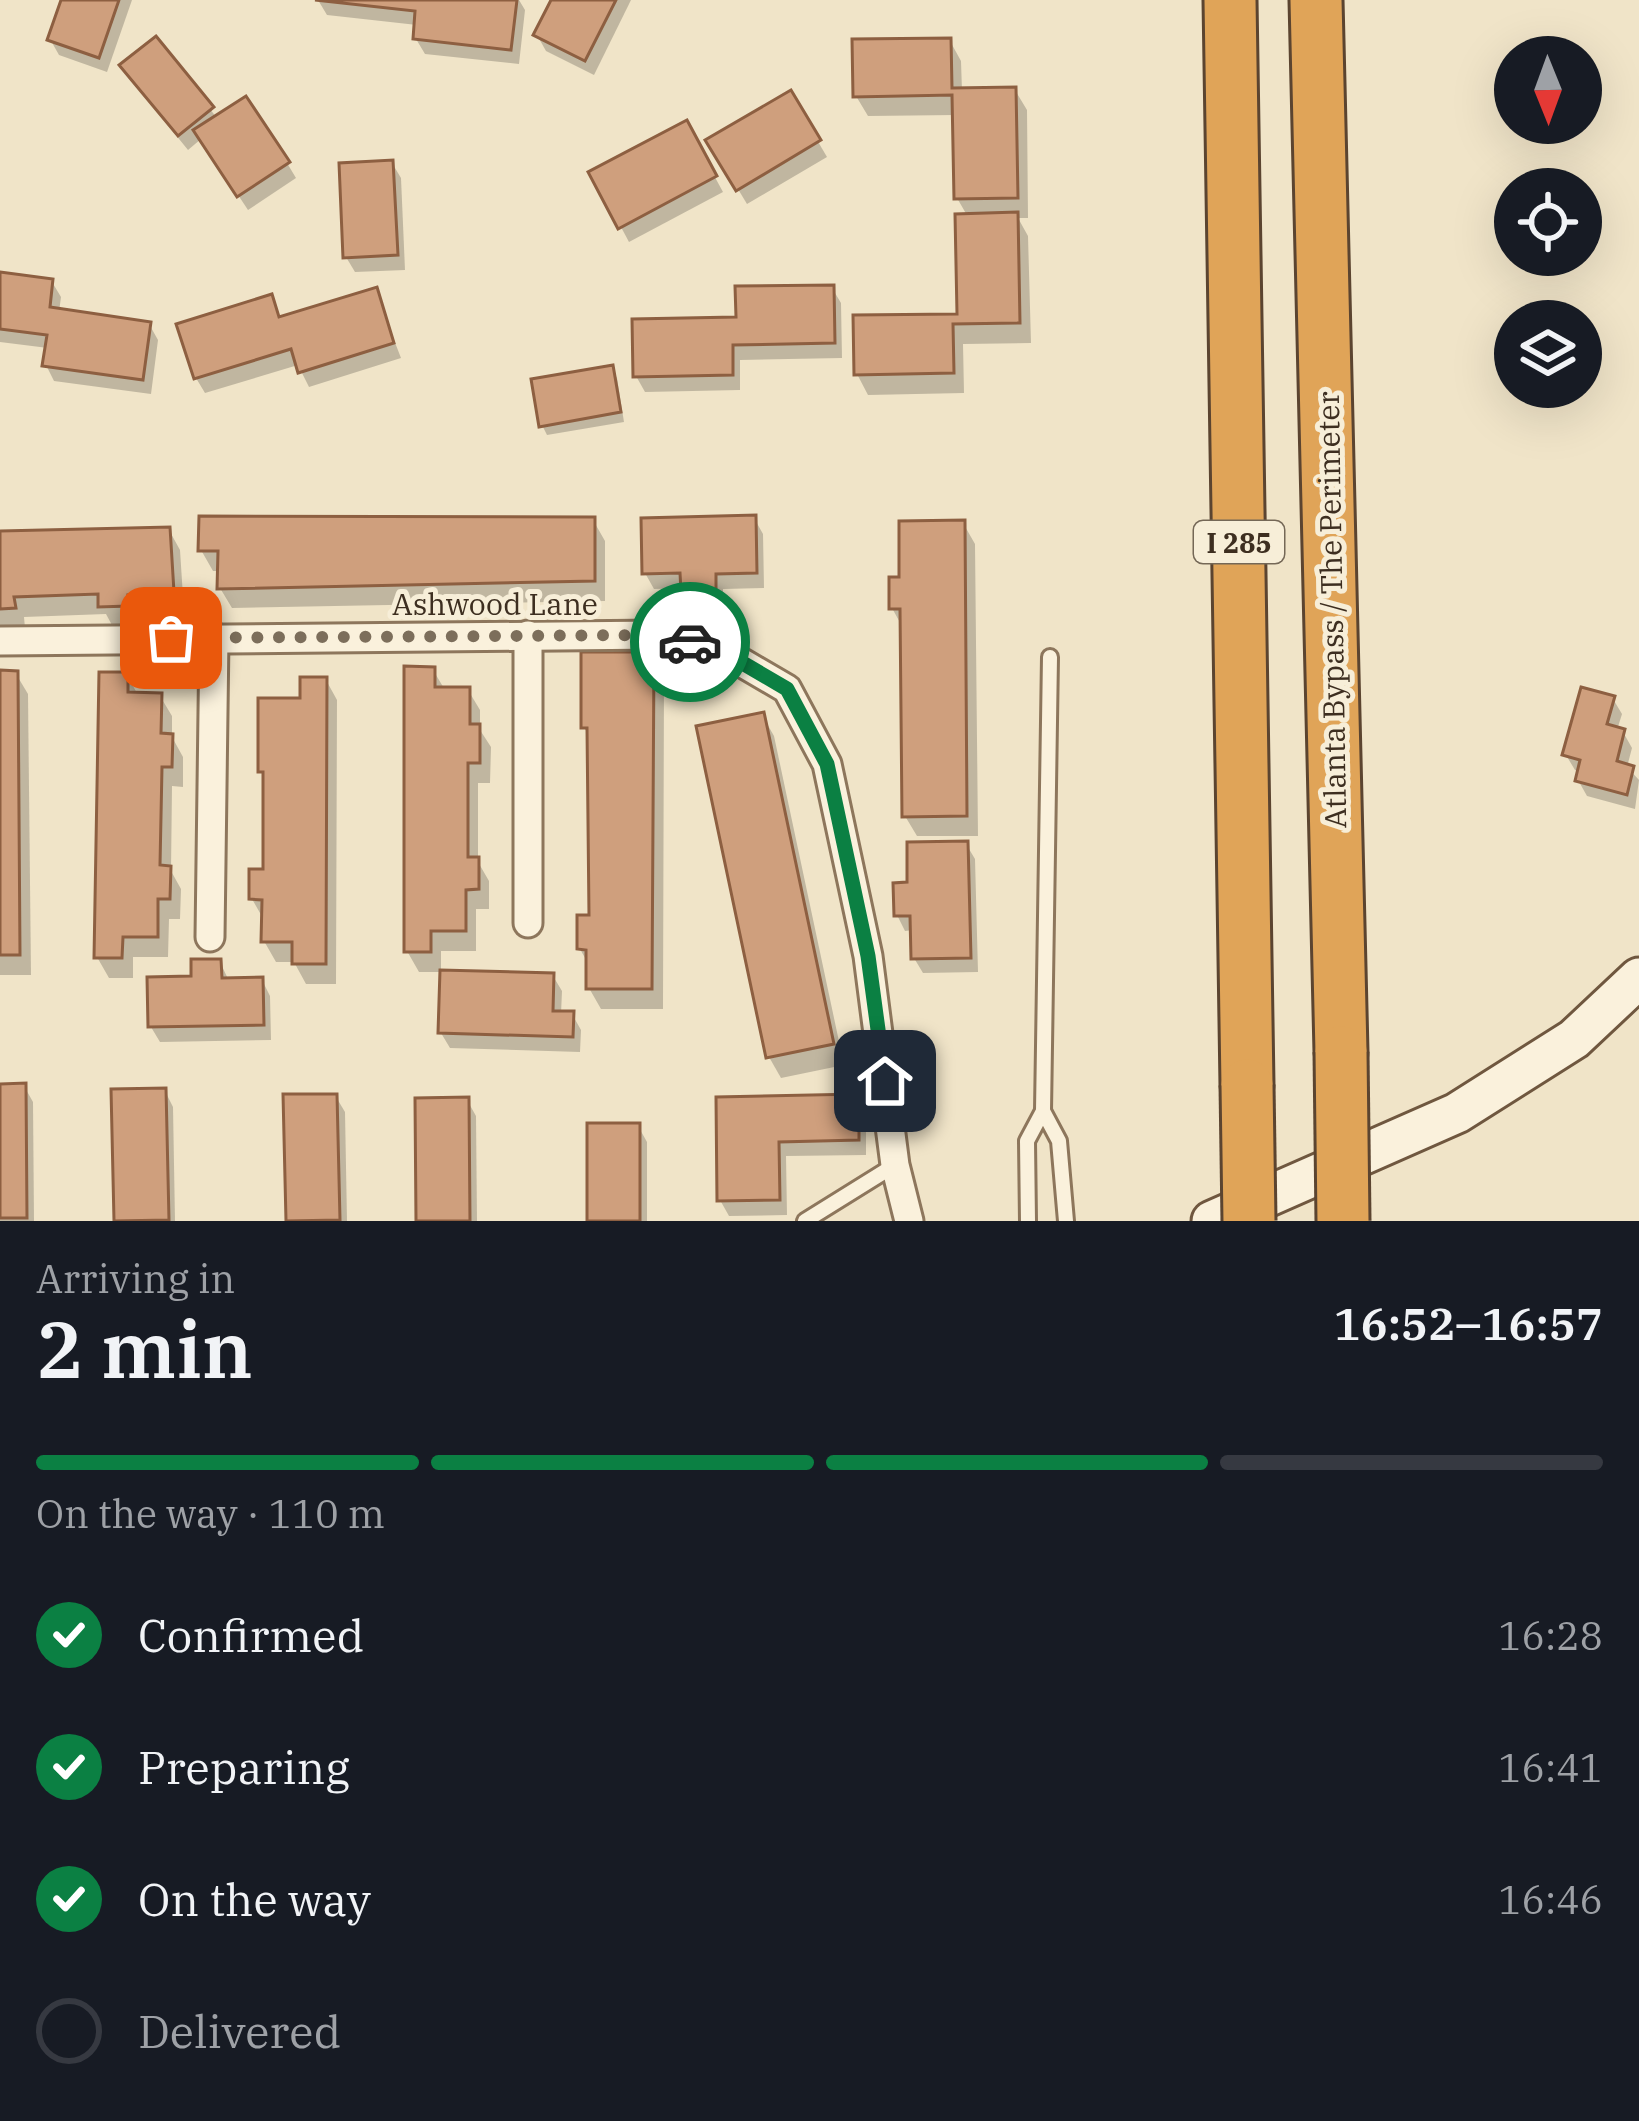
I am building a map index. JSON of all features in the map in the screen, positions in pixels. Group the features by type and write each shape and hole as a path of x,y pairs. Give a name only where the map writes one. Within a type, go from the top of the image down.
{"highway":[{"name":"I 285","path":"1231,0 1249,1221"},
{"name":"Atlanta Bypass / The Perimeter","path":"1316,0 1343,1221"}],"street":[{"path":"528,635 528,923"},
{"name":"Ashwood Lane","path":"0,641 660,635 717,648 787,689 827,764 868,956 896,1165 909,1221"},
{"path":"210,937 214,638"},
{"path":"1212,1221 1457,1113 1574,1039 1639,978"}],"lane":[{"path":"1028,1221 1027,1141 1043,1111 1050,657"},
{"path":"1043,1111 1060,1141 1066,1221"},
{"path":"805,1221 896,1165"}],"building":[{"path":"61,0 119,0 99,58 47,40"},
{"path":"315,0 517,0 511,50 413,39 415,11"},
{"path":"551,0 616,0 585,61 533,35"},
{"path":"156,36 214,107 178,136 119,65"},
{"path":"951,38 952,88 1016,87 1018,198 954,199 952,95 853,97 852,39"},
{"path":"791,90 821,140 736,191 705,140"},
{"path":"246,96 290,162 237,197 193,130"},
{"path":"687,120 717,176 618,229 588,172"},
{"path":"393,160 398,255 343,258 339,163"},
{"path":"1018,212 1020,323 953,324 954,373 854,375 853,315 957,314 955,214"},
{"path":"0,272 53,279 50,307 151,322 143,380 42,366 47,335 0,329"},
{"path":"834,285 835,343 733,345 733,375 633,377 632,319 736,317 735,286"},
{"path":"377,287 394,343 298,373 291,349 194,379 176,324 272,294 279,317"},
{"path":"613,365 621,412 539,427 531,379"},
{"path":"756,515 757,573 716,574 716,591 681,592 680,573 642,574 641,518"},
{"path":"199,516 595,517 595,581 217,589 218,551 198,551"},
{"path":"965,520 967,816 902,817 900,609 889,609 889,577 899,577 899,521"},
{"path":"170,527 174,592 128,595 129,606 98,607 98,594 14,597 16,608 0,609 0,531"},
{"path":"581,652 654,652 652,989 586,989 586,950 577,949 577,915 589,915 587,728 581,728"},
{"path":"404,666 435,667 435,687 470,687 470,724 480,724 480,763 468,763 468,857 479,857 479,889 466,890 466,931 431,931 431,952 404,952"},
{"path":"0,670 18,671 20,955 0,955"},
{"path":"99,672 128,672 128,692 162,693 161,733 173,734 172,767 162,767 160,865 171,866 170,899 158,899 158,937 123,937 122,958 94,958"},
{"path":"300,677 327,677 326,964 292,964 292,942 261,942 262,900 249,899 249,869 263,869 258,698 300,698"},
{"path":"1581,687 1615,696 1607,724 1625,729 1617,761 1634,766 1627,795 1575,781 1580,760 1562,755"},
{"path":"764,712 834,1044 766,1058 696,726"},
{"path":"968,841 971,958 911,959 910,916 894,916 893,883 907,882 907,842"},
{"path":"191,959 221,959 222,978 263,977 264,1025 148,1027 147,977 191,976"},
{"path":"440,970 554,973 553,1011 574,1011 573,1037 438,1033"},
{"path":"26,1083 27,1218 0,1218 0,1084"},
{"path":"166,1088 169,1220 114,1221 111,1089"},
{"path":"283,1094 337,1094 340,1220 286,1221"},
{"path":"859,1094 859,1140 779,1142 780,1200 717,1201 716,1097"},
{"path":"469,1097 470,1221 416,1221 415,1098"},
{"path":"587,1123 640,1123 640,1221 587,1221"}],"way so far":[{"path":"171,638 660,635 690,642"}],"route":[{"path":"690,642 717,648 787,689 827,764 868,956 885,1081"}]}
